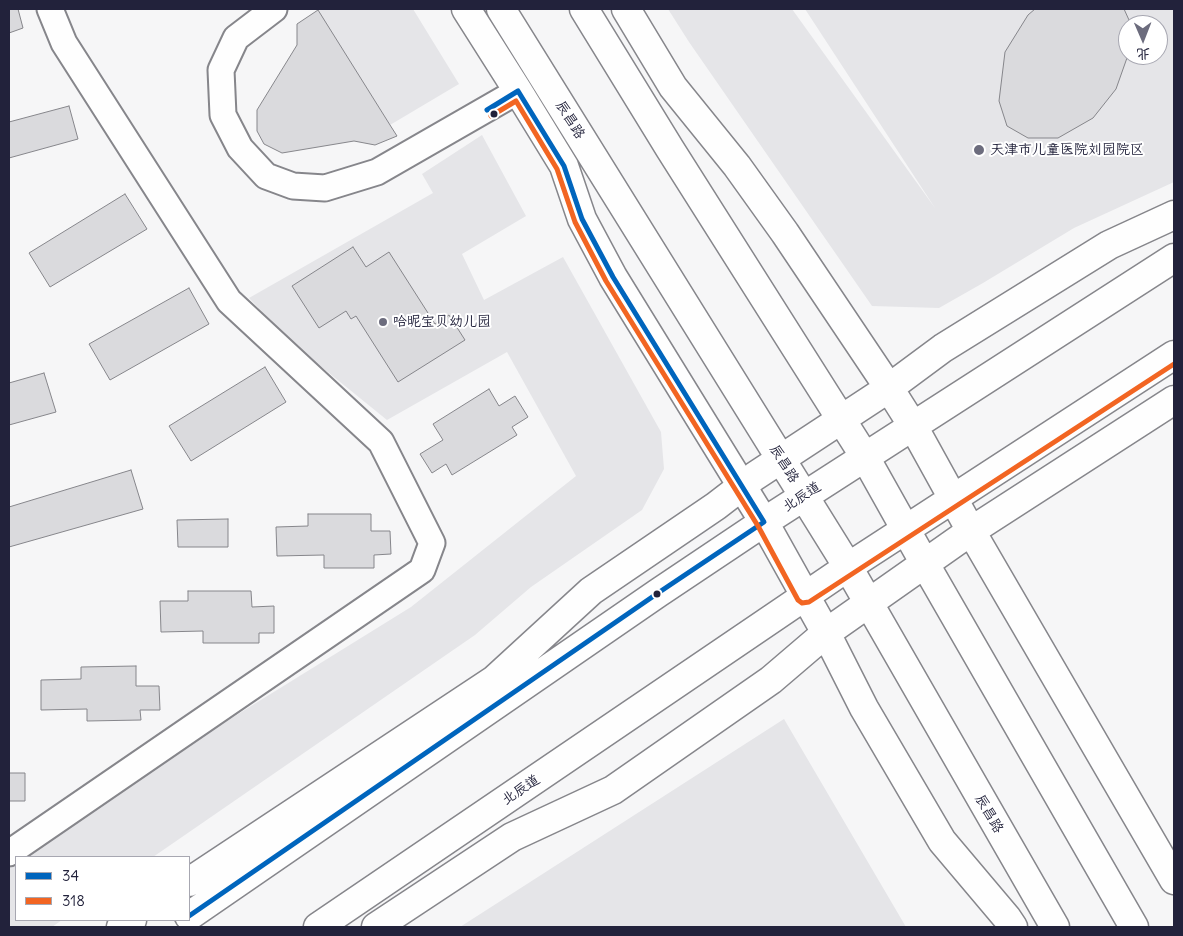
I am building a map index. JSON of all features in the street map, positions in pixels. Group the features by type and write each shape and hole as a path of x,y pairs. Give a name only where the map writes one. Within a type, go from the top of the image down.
{"main road":[{"path":"466,9 564,166 582,219 612,277 764,522 826,633 864,708 942,841 1013,927"},
{"name":"辰昌路","path":"501,9 848,567 1054,927"},
{"path":"584,9 675,157 865,457 1134,927"},
{"path":"626,9 673,87 737,166 785,233 913,426 971,531 1174,880"},
{"path":"190,881 494,680 591,591 755,476 889,388 943,348 1109,245 1174,215"},
{"name":"北辰道","path":"190,915 650,598 804,496 1174,258"},
{"name":"北辰道","path":"318,927 906,528 1174,355"},
{"path":"376,927 512,837 612,790 771,680 826,633 971,531 1174,400"}],"lane":[{"path":"9,853 422,570 432,544 381,442 229,300 64,43 50,9"},
{"path":"274,9 236,38 221,70 223,114 240,148 266,176 293,186 325,188 377,172 518,91"}],"shaded area":[{"path":"321,9 413,9 459,84 390,125 318,11"},
{"path":"668,9 792,9 935,208 805,9 1174,9 1174,182 1074,228 939,308 872,306"},
{"path":"482,135 526,216 462,254 484,300 563,257 661,432 664,469 642,510 531,587 475,635 154,856 15,856 15,921 61,921 52,927 9,927 9,856 411,607 576,476 507,352 387,420 292,343 249,298 433,193 422,174"},
{"path":"784,719 906,927 460,927"}],"building":[{"path":"9,9 18,9 23,28 9,33"},
{"path":"1035,9 1124,9 1127,15 1118,15 1118,65 1124,65 1116,89 1093,118 1058,138 1028,138 1007,126 999,101 1005,52 1028,15"},
{"path":"318,10 397,136 375,145 354,141 282,153 264,144 257,131 257,110 297,45 297,24"},
{"path":"69,106 78,139 9,158 9,122"},
{"path":"125,194 147,229 50,287 29,253"},
{"path":"353,247 366,267 389,252 435,324 449,315 465,340 398,382 356,316 351,319 346,311 319,328 292,286"},
{"path":"189,288 209,324 110,380 89,344"},
{"path":"265,367 286,402 191,461 169,426"},
{"path":"44,373 56,412 9,425 9,383"},
{"path":"489,389 499,406 515,396 528,417 512,427 517,435 452,475 446,464 432,473 420,454 443,440 433,424"},
{"path":"131,470 143,509 9,547 9,507"},
{"path":"308,514 371,514 371,531 390,531 391,554 374,555 374,568 324,568 324,555 277,556 276,527 308,526"},
{"path":"228,519 228,547 178,547 177,520"},
{"path":"188,591 251,591 252,607 274,606 274,633 259,633 259,643 203,643 203,631 161,632 160,601 188,601"},
{"path":"136,666 136,686 159,686 160,710 140,710 141,720 87,721 87,709 41,710 41,680 81,679 81,667"},
{"path":"9,773 25,773 25,801 9,801"}],"transit line":[{"name":"34","path":"190,915 764,522 613,277 582,219 564,166 518,91 487,110"},
{"name":"318","path":"491,116 516,101 557,169 575,222 606,281 758,526 798,600 802,603 809,602 1174,364"}],"place":[{"name":"天津市儿童医院刘园院区","path":"979,150"},
{"name":"哈昵宝贝幼儿园","path":"383,322"}]}
